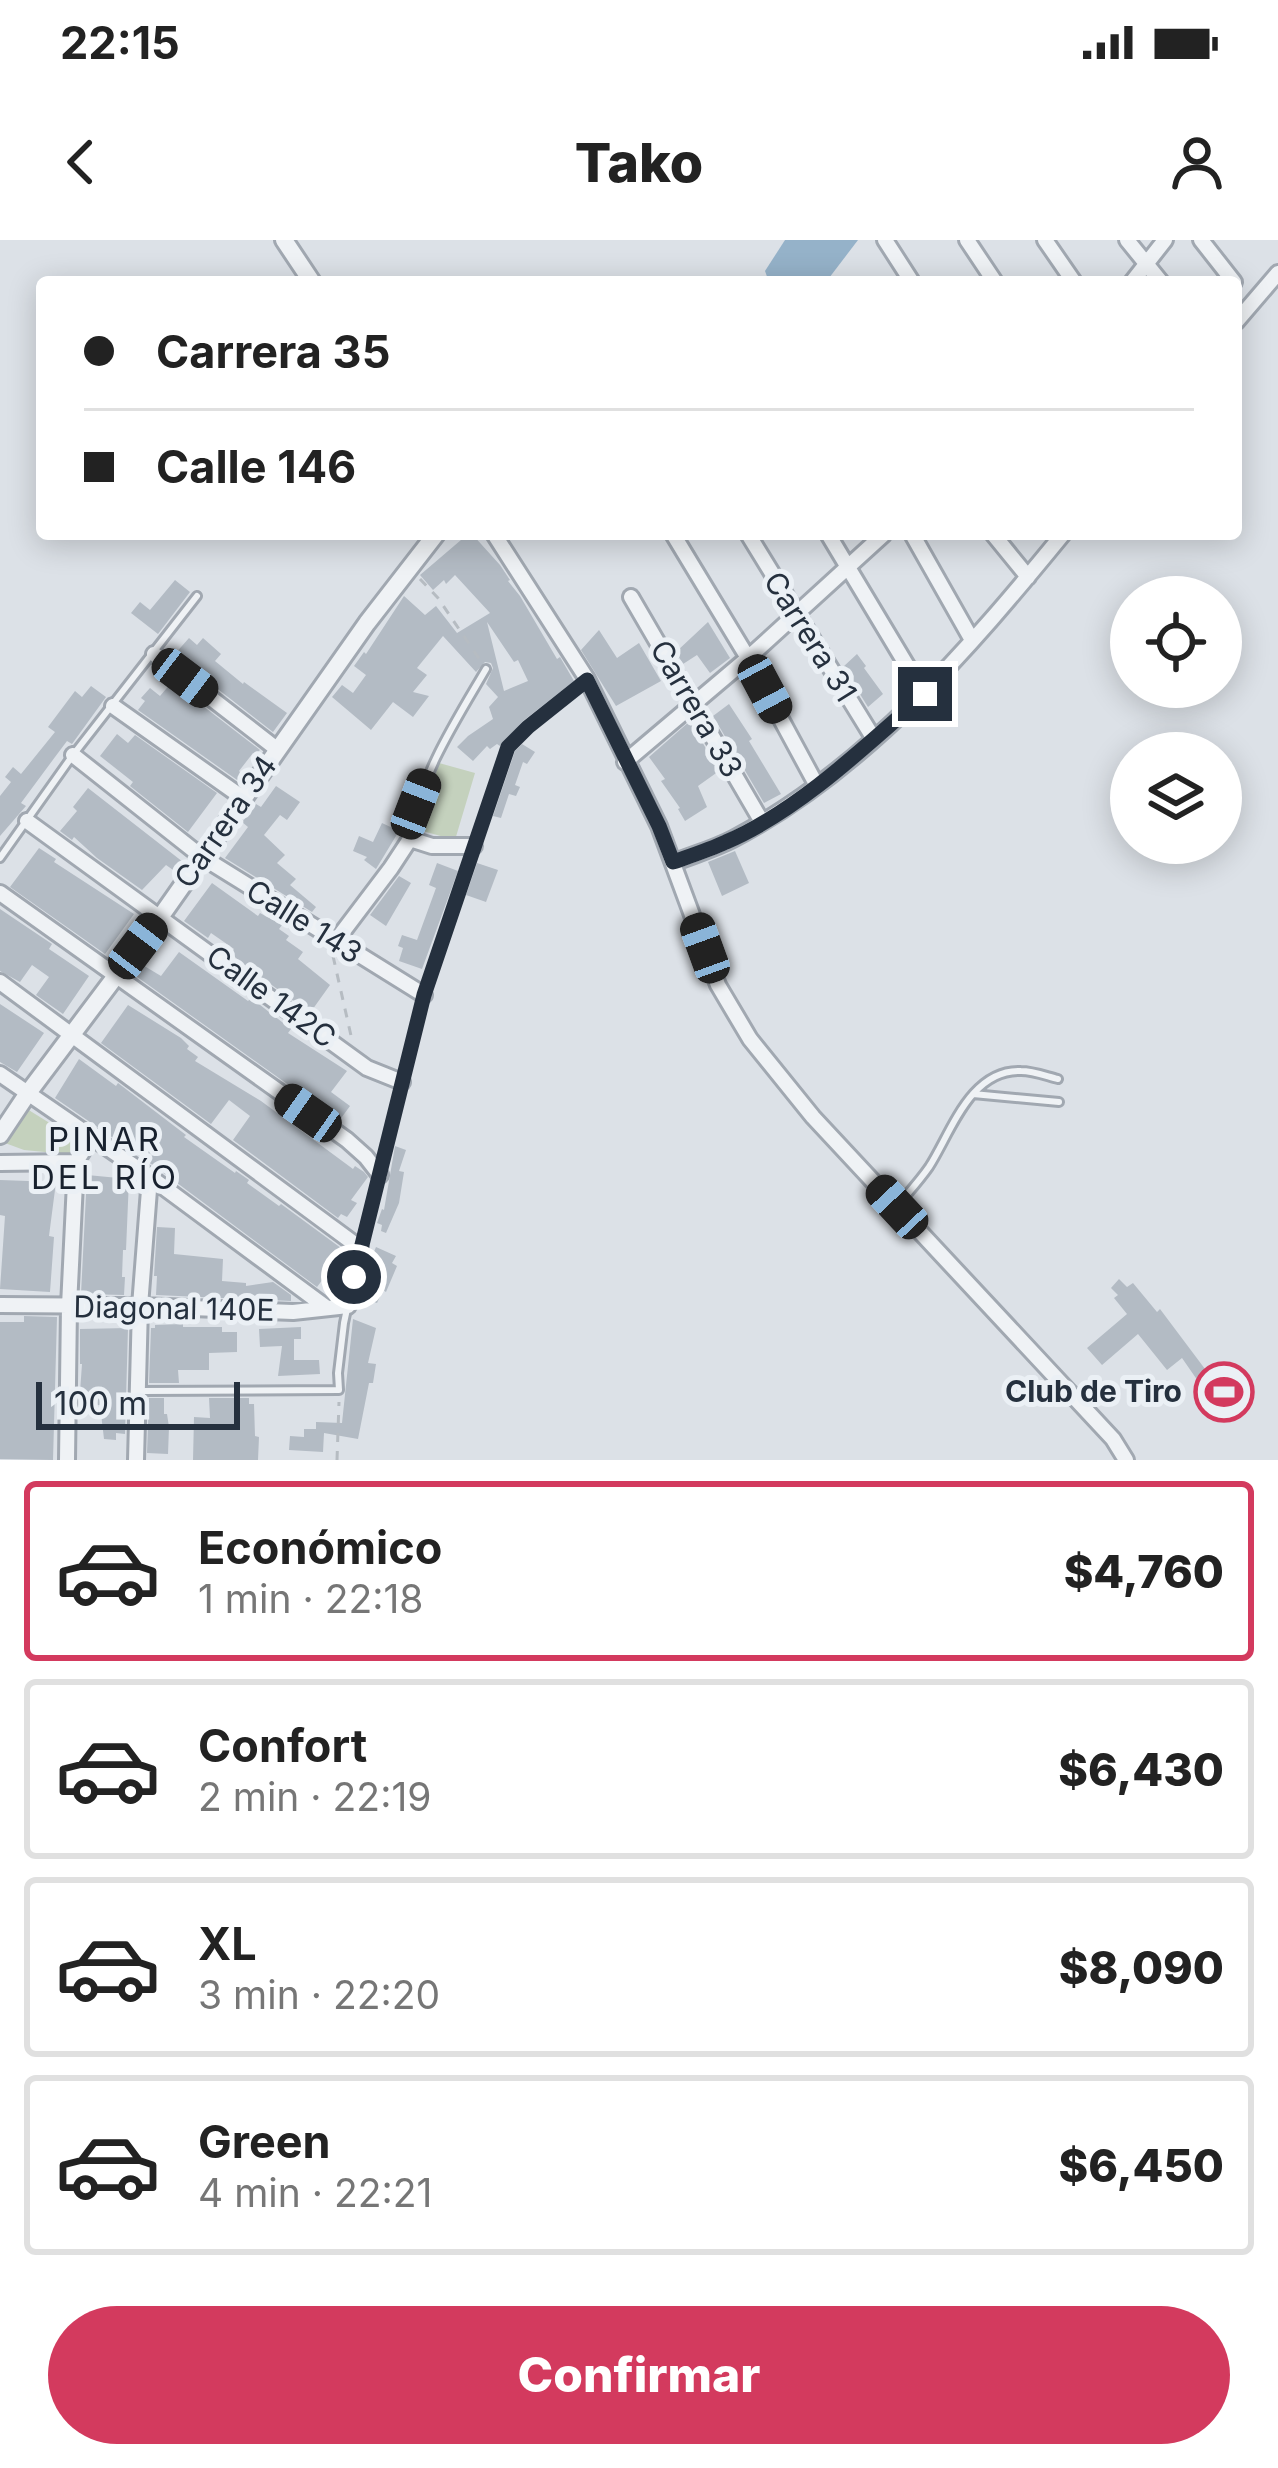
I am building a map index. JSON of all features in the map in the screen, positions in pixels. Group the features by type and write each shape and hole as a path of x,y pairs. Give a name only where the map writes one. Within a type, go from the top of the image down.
{"street":[{"path":"284,240 307,276"},
{"path":"885,240 908,276"},
{"path":"967,240 990,276"},
{"path":"1046,240 1070,276"},
{"path":"1127,240 1156,276"},
{"path":"1137,276 1165,240"},
{"path":"1201,240 1229,276"},
{"path":"1242,315 1278,273"},
{"path":"1242,290 1253,302"},
{"name":"Carrera 34","path":"0,1136 367,622 431,540"},
{"path":"498,540 587,680 659,826 718,985 750,1039 813,1117 1113,1439 1126,1460"},
{"path":"677,540 816,784"},
{"name":"Carrera 31","path":"752,540 874,739"},
{"path":"831,540 925,694"},
{"path":"625,762 877,540"},
{"path":"915,540 972,640"},
{"path":"998,540 1028,577"},
{"path":"673,862 730,841 762,822 874,739 925,694 1058,540"},
{"name":"Carrera 33","path":"631,597 762,822"},
{"path":"154,654 278,749"},
{"path":"113,706 243,798"},
{"name":"Calle 143","path":"74,755 202,857 424,995"},
{"name":"Calle 142C","path":"27,820 367,1068 402,1082"},
{"path":"335,942 410,839 432,846 474,846"},
{"path":"0,893 346,1140 380,1175"},
{"path":"0,982 360,1248"},
{"path":"0,1074 327,1308"},
{"path":"67,1460 76,1162 92,1136"},
{"path":"0,1163 76,1162"},
{"path":"136,1460 140,1306 150,1177"},
{"name":"Diagonal 140E","path":"0,1304 293,1312 348,1306"}],"lane":[{"path":"0,858 197,596"},
{"path":"410,839 429,770 486,669"},
{"path":"139,1391 339,1390 360,1248 424,995 508,747 587,680"},
{"path":"897,1207 928,1168 972,1094 1018,1070 1058,1079"},
{"path":"972,1094 1059,1102"}],"path":[{"path":"410,567 438,598 486,669"},
{"path":"335,942 333,958 358,1061"},
{"path":"337,1460 339,1390"}],"green space":[{"path":"439,763 475,773 455,840 419,830"},
{"path":"27,1109 82,1143 76,1155 24,1150 5,1143"}],"water":[{"path":"785,240 858,240 831,276 767,276 765,271"}],"building":[{"path":"461,540 477,540 500,565 574,681 523,721 500,746 487,746 473,761 457,747 493,719 489,707 498,697 486,684 493,668 485,662 476,672 443,636 417,668 427,675 413,692 429,696 413,717 393,702 371,730 332,697 342,685 353,693 366,675 354,666 404,596 425,615 436,606 457,633 490,613 455,575 433,590 420,575","holes":["487,622 514,662 518,660 528,681 504,691"]},
{"path":"175,580 190,592 158,634 131,613 140,602 150,610"},
{"path":"708,622 730,658 710,673 697,655 683,664 676,652"},
{"path":"599,630 617,658 639,643 661,681 616,706 581,650"},
{"path":"189,638 197,645 203,638 221,654 215,661 287,713 273,732 174,655"},
{"path":"857,654 883,694 868,707 843,667"},
{"path":"172,682 260,750 239,771 244,776 240,782 138,710 150,688 160,696"},
{"path":"91,686 106,697 72,744 67,741 21,803 26,806 0,836 0,796 11,782 5,777 13,767 21,774 55,732 48,727 75,691 82,697"},
{"path":"729,704 781,794 764,803 713,716"},
{"path":"690,721 719,771 698,786 707,807 685,821 649,757"},
{"path":"117,734 128,743 135,735 217,793 188,832 100,756"},
{"path":"522,744 535,752 527,764 523,762 516,796 509,794 501,818 493,816 515,751"},
{"path":"276,786 300,802 287,820 280,815 264,835 285,855 277,863 296,879 290,885 316,907 312,912 225,858 248,827 242,822"},
{"path":"88,788 183,862 176,872 166,865 142,890 60,831"},
{"path":"382,823 399,831 376,869 364,860 367,857 353,851 359,836 373,842"},
{"path":"39,848 134,914 105,954 10,887"},
{"path":"735,851 749,883 722,896 708,862"},
{"path":"437,863 458,871 422,969 399,961 403,948 398,946 402,935 417,940 436,888 429,885"},
{"path":"477,863 498,870 486,902 466,895"},
{"path":"399,876 411,883 386,926 370,915"},
{"path":"212,883 258,916 282,925 279,929 289,936 286,940 303,952 298,959 330,985 310,1013 239,961 231,953 234,949 184,921"},
{"path":"0,909 89,976 63,1014 36,995 49,977 32,965 20,982 0,971"},
{"path":"179,952 248,1001 251,998 291,1029 288,1033 347,1071 331,1092 350,1106 339,1121 133,974 141,964 161,976"},
{"path":"0,1004 44,1033 17,1072 0,1062"},
{"path":"128,1005 181,1038 198,1057 195,1061 364,1172 368,1177 351,1200 357,1203 347,1217 341,1214 338,1218 233,1140 250,1116 229,1100 211,1124 101,1043"},
{"path":"79,1059 345,1251 332,1280 326,1275 317,1287 55,1098"},
{"path":"395,1146 406,1150 399,1171 404,1172 399,1203 386,1233 377,1223 384,1210"},
{"path":"87,1175 129,1179 124,1295 81,1294"},
{"path":"0,1180 56,1182 49,1236 54,1237 50,1292 0,1289 5,1216 0,1215"},
{"path":"157,1227 175,1228 174,1254 223,1259 222,1281 246,1286 273,1282 291,1295 291,1301 156,1295"},
{"path":"376,1247 396,1256 392,1263 397,1266 377,1303 360,1297 376,1261 371,1259"},
{"path":"1119,1279 1127,1287 1133,1283 1157,1312 1160,1309 1211,1377 1200,1384 1182,1358 1167,1370 1138,1334 1102,1365 1087,1348 1127,1314 1111,1288"},
{"path":"24,1316 57,1317 53,1460 0,1459 0,1322 24,1322"},
{"path":"353,1319 376,1328 368,1363 376,1364 373,1383 369,1383 358,1439 324,1433 323,1452 289,1450 290,1436 304,1437 304,1429 316,1429 316,1422 342,1423"},
{"path":"183,1324 237,1332 237,1352 209,1353 209,1370 178,1370 179,1383 149,1383 151,1328"},
{"path":"301,1327 301,1339 294,1339 294,1360 319,1360 320,1374 278,1376 282,1346 260,1347 259,1329"},
{"path":"128,1328 125,1434 116,1433 116,1440 104,1439 100,1405 79,1406 80,1329"},
{"path":"149,1398 164,1398 168,1454 147,1453"},
{"path":"209,1398 249,1398 249,1404 254,1404 258,1460 193,1460 194,1417 210,1418"}],"place":[{"name":"Club de Tiro","path":"1224,1392"}],"district":[{"name":"PINAR DEL RÍO","path":"105,1158"}],"route":[{"path":"354,1277 424,995 508,747 587,680 673,862 730,841 791,804 925,694"}]}
